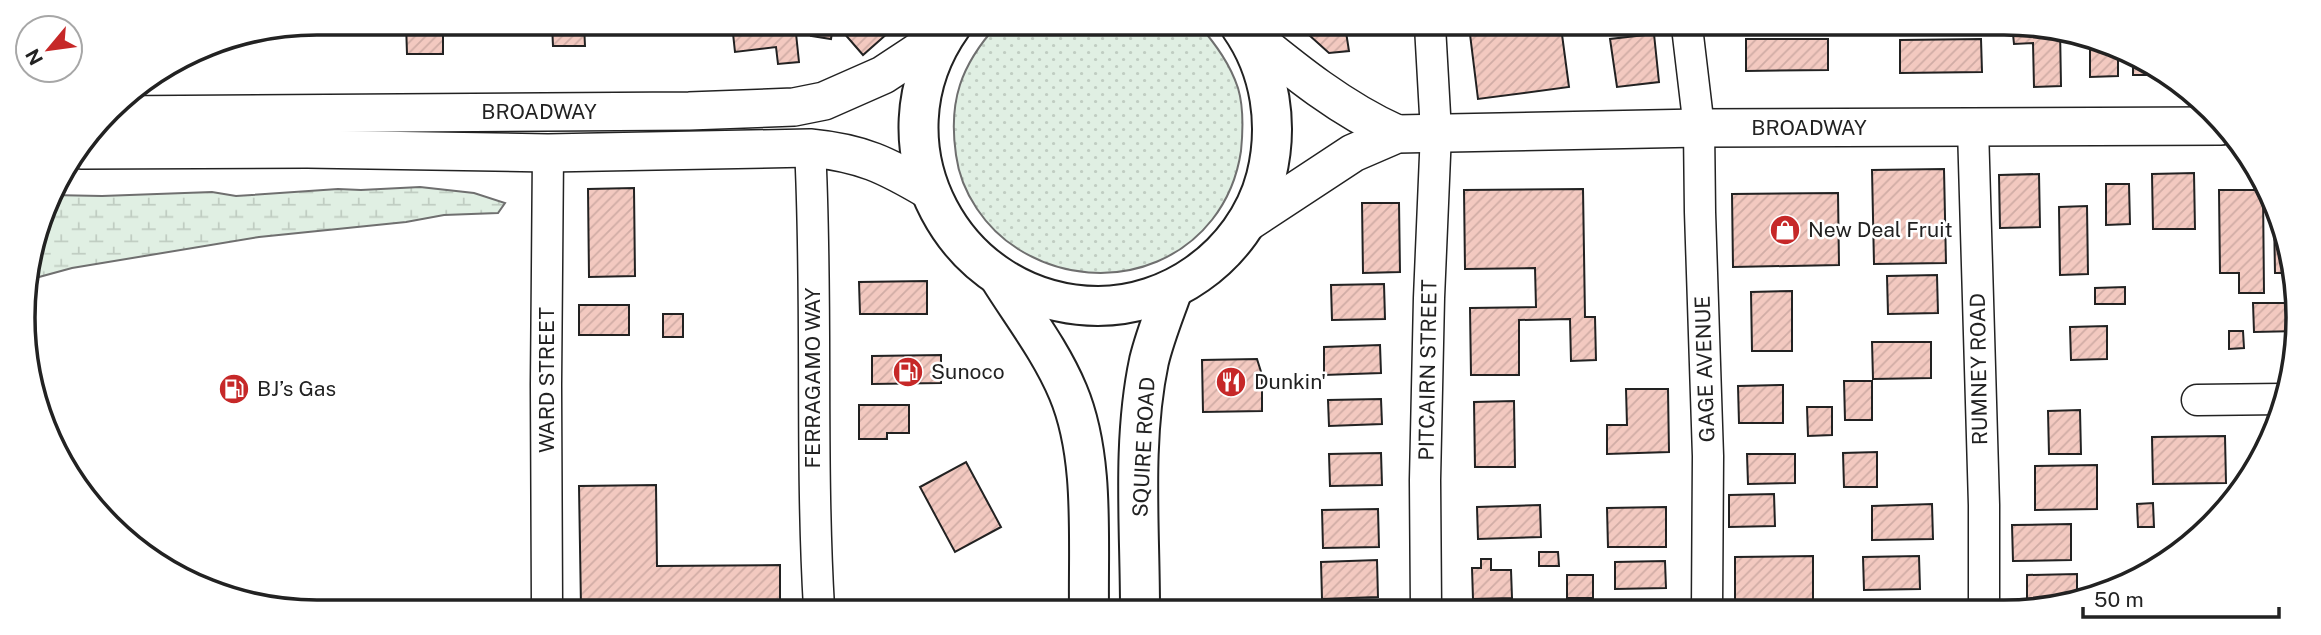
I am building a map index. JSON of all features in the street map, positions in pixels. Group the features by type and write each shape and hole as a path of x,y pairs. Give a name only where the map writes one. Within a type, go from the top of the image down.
{"highway":[{"path":"946,35 931,63 921,100 919,147 930,191 938,209 970,254 999,277 1040,297 1084,306 1130,303 1173,289 1221,255 1245,224 1256,204 1270,160 1272,114 1262,69 1245,35"},
{"path":"999,277 1058,372 1078,420 1087,482 1089,600"},
{"name":"SQUIRE ROAD","path":"1140,600 1139,486 1144,396 1150,359 1173,289"}],"main road":[{"name":"BROADWAY","path":"121,115 677,111 794,107 824,100 883,75 940,35"},
{"name":"BROADWAY","path":"1251,35 1319,90 1373,124 1397,134"},
{"name":"BROADWAY","path":"1245,224 1353,153 1397,134 1699,128 2211,126"},
{"name":"BROADWAY","path":"90,150 307,149 548,153 810,148 845,152 870,160 930,191"}],"street":[{"name":"PITCAIRN STREET","path":"1426,600 1429,298 1436,132 1431,35"},
{"name":"GAGE AVENUE","path":"1688,35 1699,128 1708,456 1707,600"},
{"name":"RUMNEY ROAD","path":"1973,128 1984,505 1984,600"},
{"name":"FERRAGAMO WAY","path":"810,148 814,527 819,600"},
{"name":"WARD STREET","path":"547,600 548,153"},
{"path":"2197,400 2274,399"}],"green space":[{"path":"989,35 1208,35 1235,79 1242,120 1241,151 1231,189 1212,220 1187,244 1157,262 1124,271 1089,272 1053,265 1006,241 986,220 969,196 959,169 954,136 956,101 960,85 966,69"},
{"path":"420,187 474,193 505,203 498,213 444,215 406,222 259,237 72,268 38,277 50,227 63,195 212,192 236,196 338,189"}],"building":[{"path":"406,35 443,35 443,54 407,54"},
{"path":"552,35 584,35 585,46 553,46"},
{"path":"733,35 796,35 799,62 778,64 776,47 735,52"},
{"path":"811,35 832,35 831,39"},
{"path":"846,35 886,35 863,55"},
{"path":"1309,35 1346,35 1349,51 1329,53"},
{"path":"1470,35 1562,35 1569,87 1478,99"},
{"path":"1654,35 1659,82 1617,87 1610,39"},
{"path":"2013,36 2060,40 2061,86 2034,87 2033,43 2014,44"},
{"path":"1746,39 1828,39 1828,70 1746,71"},
{"path":"1981,39 1982,72 1900,73 1900,40"},
{"path":"2090,49 2118,60 2118,76 2090,77"},
{"path":"2133,67 2148,75 2133,75"},
{"path":"1944,169 1946,263 1874,264 1872,170"},
{"path":"2194,173 2195,229 2153,229 2152,174"},
{"path":"2039,174 2040,227 2000,228 1999,175"},
{"path":"2106,184 2129,184 2130,224 2106,225"},
{"path":"634,188 635,276 589,277 588,189"},
{"path":"1583,189 1585,317 1595,317 1596,360 1571,361 1570,319 1519,320 1519,375 1471,375 1470,308 1536,307 1535,268 1465,269 1464,190"},
{"path":"2219,190 2255,190 2263,207 2264,293 2239,293 2239,273 2220,273"},
{"name":"New Deal Fruit","path":"1838,193 1839,265 1733,267 1732,194"},
{"path":"1362,203 1399,203 1400,272 1363,273"},
{"path":"2087,206 2088,274 2060,275 2059,207"},
{"path":"2274,239 2283,273 2275,273"},
{"path":"1937,275 1938,313 1888,314 1887,276"},
{"path":"927,281 927,314 860,314 859,282"},
{"path":"1384,284 1385,319 1332,320 1331,285"},
{"path":"2125,287 2125,304 2095,304 2095,288"},
{"path":"1792,291 1792,351 1752,351 1751,292"},
{"path":"2253,303 2285,303 2285,331 2254,332"},
{"path":"579,305 629,305 629,335 579,335"},
{"path":"663,314 683,314 683,337 663,337"},
{"path":"2107,326 2107,359 2071,360 2070,327"},
{"path":"2229,331 2243,331 2244,348 2229,349"},
{"path":"1872,342 1931,342 1931,378 1873,379"},
{"path":"1380,345 1381,373 1324,375 1324,347"},
{"path":"941,355 941,383 872,384 872,356"},
{"path":"1257,359 1262,375 1262,411 1203,412 1202,360"},
{"path":"1844,381 1872,381 1872,420 1845,420"},
{"path":"1783,385 1783,423 1739,423 1738,386"},
{"path":"1626,389 1668,389 1669,452 1607,454 1607,425 1627,425"},
{"path":"1381,399 1382,424 1329,426 1328,400"},
{"path":"1514,401 1515,467 1475,467 1474,402"},
{"path":"859,405 909,405 909,433 887,433 887,439 859,439"},
{"path":"1807,407 1832,407 1832,435 1808,436"},
{"path":"2080,410 2081,454 2049,454 2048,411"},
{"path":"2225,436 2226,483 2153,484 2152,437"},
{"path":"1877,452 1877,487 1844,487 1843,453"},
{"path":"1381,453 1382,485 1330,486 1329,454"},
{"path":"1747,454 1795,454 1795,483 1748,484"},
{"path":"966,462 1001,527 955,552 920,487"},
{"path":"2097,465 2097,509 2035,510 2035,466"},
{"path":"656,485 657,566 780,565 780,600 581,600 579,486"},
{"path":"1774,494 1775,526 1729,527 1729,495"},
{"path":"2153,503 2154,527 2138,527 2137,504"},
{"path":"1932,504 1933,539 1872,540 1872,506"},
{"path":"1540,505 1541,537 1478,539 1477,507"},
{"path":"1666,507 1666,547 1608,547 1607,508"},
{"path":"1378,509 1379,547 1323,548 1322,510"},
{"path":"2071,524 2071,560 2013,561 2012,525"},
{"path":"1539,552 1558,552 1559,566 1539,566"},
{"path":"1813,556 1813,600 1735,600 1735,557"},
{"path":"1919,556 1920,589 1864,590 1863,557"},
{"path":"1481,559 1491,559 1491,570 1511,570 1512,598 1473,599 1472,568 1481,568"},
{"path":"1377,560 1378,597 1322,599 1321,562"},
{"path":"1665,561 1666,588 1615,589 1615,562"},
{"path":"2077,574 2077,590 2027,599 2027,575"},
{"path":"1567,575 1593,575 1593,598 1567,598"}],"place":[{"name":"New Deal Fruit","path":"1785,230"},
{"name":"Sunoco","path":"908,372"},
{"name":"Dunkin'","path":"1231,382"},
{"name":"BJ’s Gas","path":"234,389"}]}
